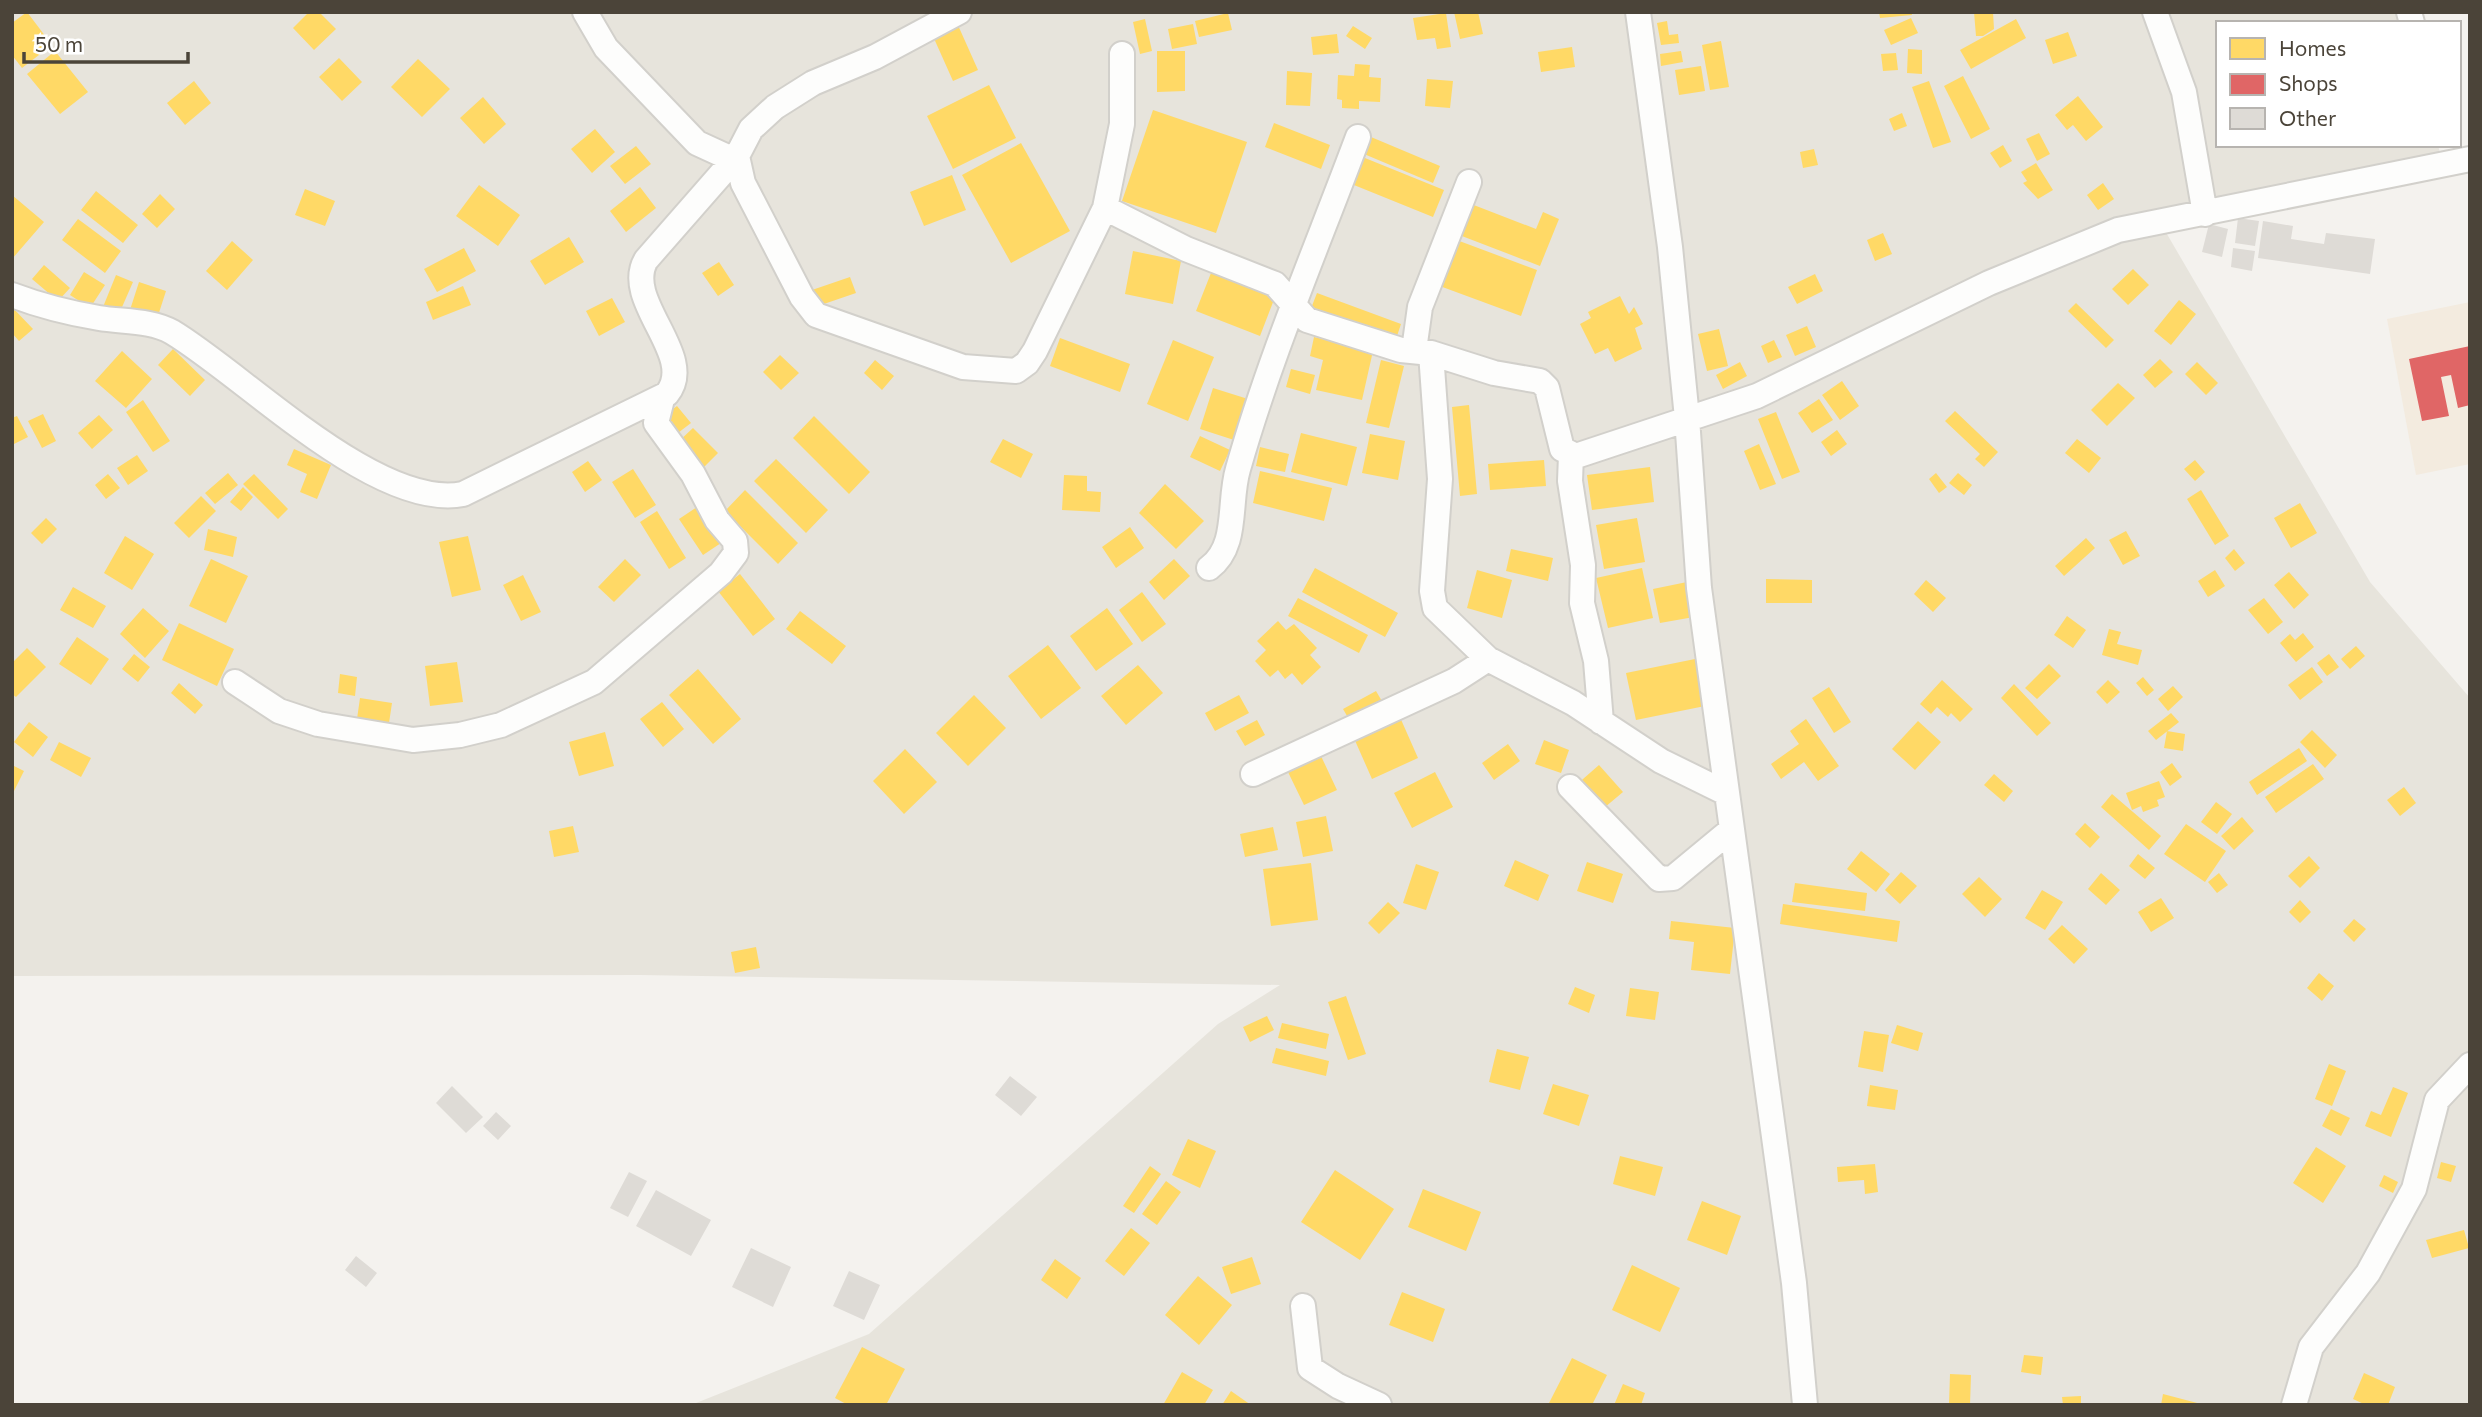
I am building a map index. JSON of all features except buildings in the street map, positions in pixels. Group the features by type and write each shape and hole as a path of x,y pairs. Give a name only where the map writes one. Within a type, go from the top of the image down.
{"street":[{"path":"585,12 606,48 697,143 735,158"},
{"path":"12,295 69,313 166,329 371,472 430,495 446,497 463,494 662,398 672,386 672,368 667,342 643,295 642,268 735,158 751,128 794,94 831,74 898,46 959,12"},
{"path":"1638,12 1670,247 1687,418 1699,588 1794,1283 1805,1405"},
{"path":"2155,12 2184,92 2205,214"},
{"path":"735,158 743,183 813,313 880,340 980,370 1016,371 1027,363 1105,208 1122,124 1122,54"},
{"path":"1209,568 1220,560 1227,548 1233,486 1248,434 1358,137"},
{"path":"1105,208 1186,249 1275,284 1296,304 1307,320 1401,350 1422,351 1494,373 1542,382 1547,388 1561,447 1571,455 1581,455 1758,396 2062,251 2118,230 2205,214 2454,155"},
{"path":"1469,182 1420,307 1422,351 1440,479 1432,602 1446,621 1488,659 1573,703 1661,761 1726,793"},
{"path":"234,682 279,711 318,723 413,740 460,735 501,725 594,682 721,573 736,553 735,541 717,520 693,474 656,423 662,398"},
{"path":"1571,455 1570,481 1583,565 1582,603 1596,662 1601,722"},
{"path":"1253,774 1454,681 1488,659"},
{"path":"1570,787 1640,863 1659,879 1673,878 1731,830"},
{"path":"2294,1405 2311,1347 2368,1273 2414,1189 2437,1100 2470,1065"},
{"path":"1303,1306 1310,1368 1338,1386 1379,1405"}],"shaded area":[{"path":"12,12 2407,12 2409,21 2216,21 2216,147 2438,147 2445,174 2164,229 2370,582 2470,698 2470,1405 691,1405 869,1334 1218,1024 1280,985 640,975 12,976"},
{"path":"2470,302 2470,464 2416,475 2387,319"}]}
